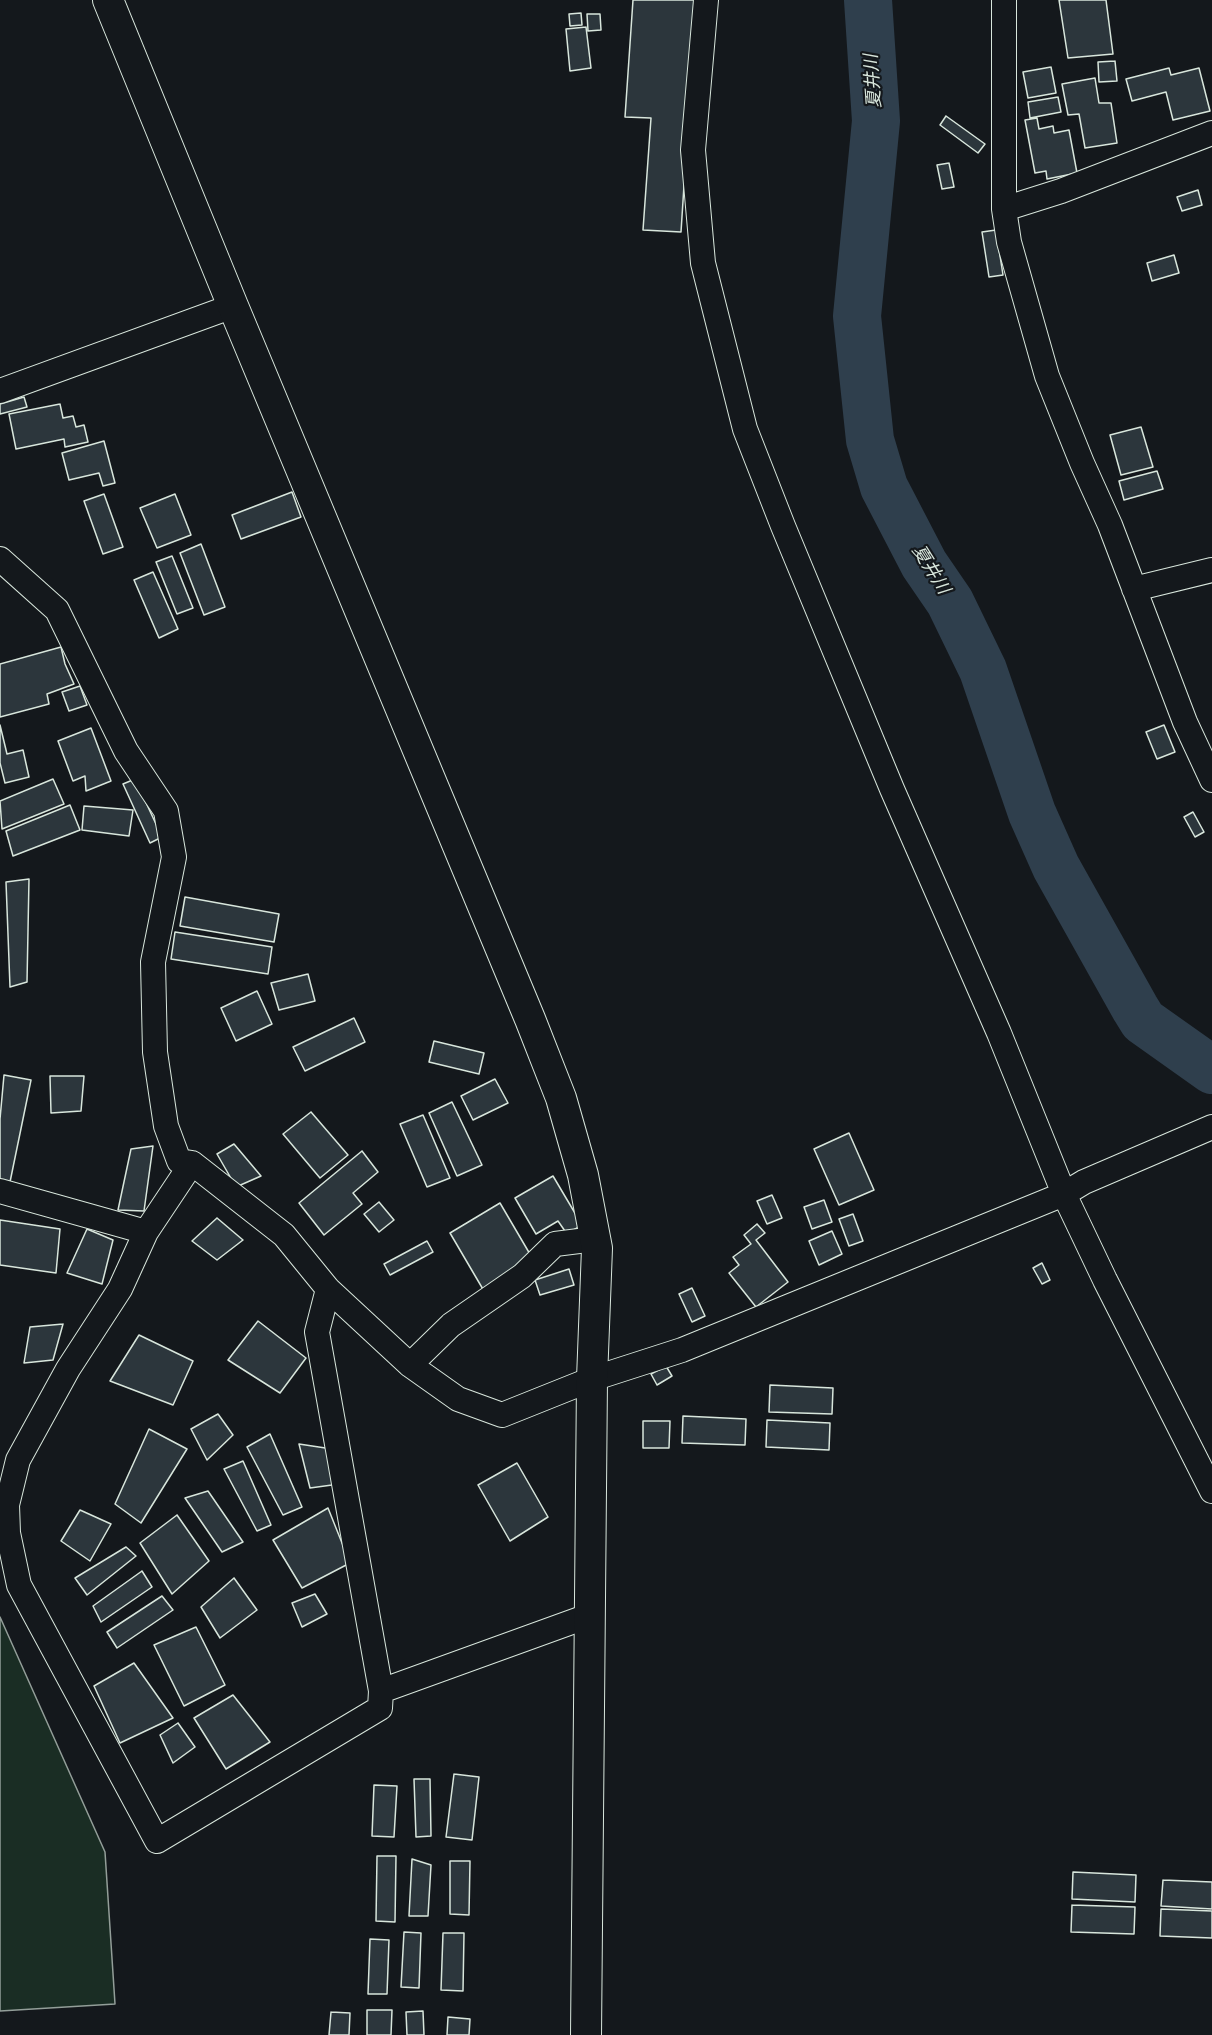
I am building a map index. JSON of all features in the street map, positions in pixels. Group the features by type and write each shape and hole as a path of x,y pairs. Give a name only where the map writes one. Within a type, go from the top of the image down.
{"street":[{"path":"108,0 553,1078 583,1175 597,1248 592,1379 586,2035"},
{"path":"706,0 693,150 703,263 745,429 887,778 999,1033 1074,1188 1105,1280 1212,1491"},
{"path":"1004,0 1004,209 1009,242 1047,376 1110,525 1185,722 1212,780"},
{"path":"1004,209 1212,133"},
{"path":"0,391 233,306"},
{"path":"0,559 57,610 126,751 166,811 174,857 153,962 155,1052 166,1126 179,1161 192,1163 284,1235 328,1289 410,1365 458,1399 502,1415 592,1379 682,1350 1074,1188 1212,1127"},
{"path":"1134,589 1212,570"},
{"path":"192,1163 146,1232 120,1289 68,1369 18,1460 7,1504 8,1533 19,1585 157,1841 380,1708 381,1691 317,1332 328,1289"},
{"path":"0,1191 146,1232"},
{"path":"410,1365 451,1325 522,1276 555,1244 595,1239"},
{"path":"381,1691 591,1616"}],"green space":[{"path":"0,1617 105,1852 115,2004 0,2011"}],"building":[{"path":"633,0 696,0 681,232 643,230 651,118 625,117"},
{"path":"1059,0 1106,0 1113,54 1068,58"},
{"path":"581,13 582,25 570,26 569,14"},
{"path":"587,14 600,14 601,30 588,31"},
{"path":"586,27 591,68 570,71 566,29"},
{"path":"1115,61 1117,81 1099,82 1098,62"},
{"path":"1051,67 1056,93 1028,98 1023,72"},
{"path":"1169,68 1171,75 1199,68 1210,111 1173,120 1166,92 1132,101 1126,79"},
{"path":"1095,78 1099,103 1111,103 1117,143 1085,148 1079,114 1068,115 1062,84"},
{"path":"1058,97 1061,112 1030,118 1028,102"},
{"path":"946,116 985,144 978,153 940,125"},
{"path":"1037,118 1039,129 1053,126 1054,133 1069,130 1077,173 1047,179 1046,171 1035,173 1025,120"},
{"path":"949,163 954,187 942,189 937,165"},
{"path":"1198,190 1202,205 1182,211 1177,197"},
{"path":"996,230 1003,275 989,277 982,232"},
{"path":"1174,255 1179,273 1152,281 1147,263"},
{"path":"24,397 27,407 0,414 0,404"},
{"path":"60,404 63,418 73,416 76,427 84,425 88,442 65,447 64,439 16,449 9,414"},
{"path":"1141,427 1153,467 1121,475 1110,435"},
{"path":"104,441 115,483 103,486 99,473 69,480 62,453"},
{"path":"1157,471 1163,489 1124,500 1119,481"},
{"path":"292,492 301,517 241,539 232,515"},
{"path":"104,494 123,547 103,554 84,501"},
{"path":"175,494 191,535 157,548 140,508"},
{"path":"201,544 225,607 204,615 180,553"},
{"path":"172,556 193,608 177,614 156,562"},
{"path":"153,572 178,629 159,638 134,580"},
{"path":"61,647 65,664 74,684 47,694 49,704 0,717 0,664"},
{"path":"80,686 87,705 69,711 62,692"},
{"path":"0,725 7,754 23,750 29,777 5,783 0,763"},
{"path":"1164,725 1175,752 1157,759 1146,732"},
{"path":"91,728 111,781 86,791 85,776 73,781 58,741"},
{"path":"53,779 64,804 2,829 0,801"},
{"path":"135,779 162,837 150,843 123,784"},
{"path":"70,805 80,830 13,856 6,831"},
{"path":"84,806 133,810 129,836 82,830"},
{"path":"1193,812 1204,832 1195,837 1184,817"},
{"path":"29,879 27,982 10,987 6,882"},
{"path":"185,897 279,914 274,942 180,926"},
{"path":"175,932 272,947 268,974 171,959"},
{"path":"308,974 315,1001 279,1010 271,983"},
{"path":"257,991 272,1024 236,1041 221,1008"},
{"path":"354,1018 365,1042 305,1071 293,1047"},
{"path":"434,1041 484,1053 479,1074 429,1062"},
{"path":"4,1075 31,1080 10,1182 0,1179 0,1119"},
{"path":"50,1076 84,1076 81,1111 51,1113"},
{"path":"495,1079 508,1103 473,1120 461,1096"},
{"path":"452,1102 482,1165 457,1176 429,1113"},
{"path":"311,1112 348,1155 320,1178 283,1134"},
{"path":"423,1115 450,1178 427,1187 400,1124"},
{"path":"849,1133 874,1190 839,1205 814,1149"},
{"path":"234,1144 261,1176 236,1187 217,1154"},
{"path":"153,1146 144,1211 118,1210 131,1149"},
{"path":"362,1151 378,1172 353,1193 362,1204 324,1235 299,1203"},
{"path":"553,1176 582,1225 567,1234 558,1221 536,1234 515,1198"},
{"path":"772,1195 782,1218 767,1224 757,1201"},
{"path":"824,1200 832,1222 812,1229 804,1207"},
{"path":"379,1202 394,1220 379,1232 364,1214"},
{"path":"500,1203 534,1261 484,1291 450,1233"},
{"path":"853,1214 863,1241 849,1246 839,1219"},
{"path":"217,1218 243,1240 217,1260 192,1241"},
{"path":"0,1220 60,1229 56,1273 0,1265"},
{"path":"757,1224 765,1233 756,1240 788,1282 756,1307 729,1273 739,1265 733,1257 751,1244 744,1235"},
{"path":"87,1229 113,1240 102,1284 67,1273"},
{"path":"832,1231 842,1254 819,1265 809,1241"},
{"path":"427,1241 433,1252 390,1275 384,1264"},
{"path":"1042,1263 1050,1280 1042,1284 1033,1268"},
{"path":"569,1269 574,1285 540,1295 535,1280"},
{"path":"692,1288 705,1316 692,1322 679,1294"},
{"path":"258,1321 306,1358 280,1393 228,1360"},
{"path":"63,1324 53,1360 24,1363 30,1327"},
{"path":"139,1335 193,1361 173,1405 110,1381"},
{"path":"666,1366 672,1376 657,1385 651,1374"},
{"path":"770,1385 833,1388 832,1414 769,1412"},
{"path":"218,1414 233,1435 207,1460 191,1429"},
{"path":"683,1416 746,1419 745,1445 682,1443"},
{"path":"767,1420 830,1423 829,1450 766,1447"},
{"path":"643,1421 670,1421 669,1448 643,1448"},
{"path":"149,1429 187,1449 141,1523 115,1504"},
{"path":"270,1434 302,1507 283,1515 247,1447"},
{"path":"299,1444 332,1449 332,1485 310,1488"},
{"path":"243,1461 271,1525 257,1531 224,1469"},
{"path":"517,1463 548,1517 510,1541 478,1485"},
{"path":"208,1491 243,1542 222,1552 185,1498"},
{"path":"328,1508 350,1563 302,1588 273,1540"},
{"path":"80,1510 111,1524 90,1561 61,1541"},
{"path":"177,1515 209,1561 172,1594 140,1543"},
{"path":"126,1547 136,1556 87,1595 75,1578"},
{"path":"142,1571 152,1587 101,1622 93,1606"},
{"path":"234,1578 257,1610 220,1638 201,1607"},
{"path":"315,1594 327,1614 302,1627 292,1603"},
{"path":"162,1596 173,1610 117,1648 107,1632"},
{"path":"196,1627 225,1685 184,1706 154,1645"},
{"path":"134,1663 173,1718 120,1743 94,1686"},
{"path":"233,1695 270,1742 226,1769 194,1718"},
{"path":"178,1723 195,1747 173,1763 160,1735"},
{"path":"454,1774 479,1777 472,1840 446,1837"},
{"path":"414,1779 430,1779 431,1836 416,1837"},
{"path":"374,1785 397,1786 394,1837 372,1836"},
{"path":"377,1856 396,1856 395,1922 376,1921"},
{"path":"412,1859 431,1865 428,1916 409,1916"},
{"path":"450,1861 470,1861 469,1915 450,1914"},
{"path":"1073,1872 1136,1875 1135,1902 1072,1899"},
{"path":"1163,1880 1212,1882 1212,1909 1161,1906"},
{"path":"1072,1905 1135,1907 1134,1934 1071,1932"},
{"path":"1161,1909 1212,1911 1212,1938 1160,1936"},
{"path":"404,1932 421,1933 419,1988 401,1987"},
{"path":"443,1933 464,1933 463,1991 441,1990"},
{"path":"370,1939 389,1940 387,1994 368,1994"},
{"path":"367,2010 392,2010 391,2035 367,2035"},
{"path":"423,2011 424,2035 407,2035 406,2012"},
{"path":"331,2012 350,2013 349,2035 329,2035"},
{"path":"448,2017 470,2019 469,2035 447,2035"}],"waterway":[{"name":"夏井川","path":"868,0 876,121 857,316 870,440 884,487 924,564 950,602 983,670 1032,813 1056,867 1135,1008 1143,1021 1212,1070"}]}
